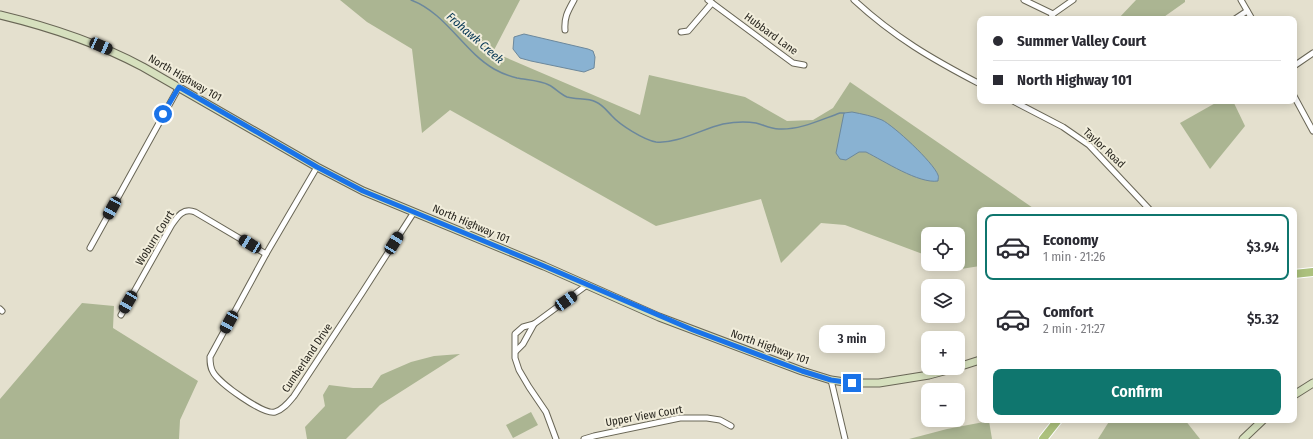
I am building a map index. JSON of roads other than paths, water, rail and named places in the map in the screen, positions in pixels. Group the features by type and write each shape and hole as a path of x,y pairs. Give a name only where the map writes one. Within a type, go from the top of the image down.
{"main road":[{"name":"North Highway 101","path":"0,15 32,23 101,46 144,67 317,167 363,191 693,330 802,371 831,380 852,383 879,384 927,375"},
{"path":"1297,274 1313,272"},
{"path":"965,365 977,361"},
{"path":"1297,394 1313,383"},
{"path":"1043,439 1056,423"},
{"path":"1243,439 1260,423"}],"street":[{"path":"565,30 564,20 574,0"},
{"path":"854,0 901,39 942,64 977,82"},
{"path":"1024,0 1050,16"},
{"path":"1053,16 1073,0"},
{"path":"1241,0 1250,16"},
{"path":"681,32 688,31 710,2"},
{"name":"Hubbard Lane","path":"710,2 793,63 804,65"},
{"path":"1240,16 1247,11"},
{"path":"1297,64 1313,53"},
{"path":"90,248 179,87"},
{"path":"1297,102 1313,131"},
{"name":"Taylor Road","path":"1020,104 1063,127 1089,145 1147,207"},
{"name":"Cumberland Drive","path":"317,167 266,254 210,357 213,373 226,386 268,412 280,410 288,404 414,212"},
{"name":"Woburn Court","path":"121,315 174,222 179,215 185,211 196,212 266,254"},
{"path":"556,439 546,412 519,370 515,358 515,334 523,327 534,324 588,285"},
{"path":"516,351 526,340 534,324"},
{"path":"831,380 845,439"},
{"name":"Upper View Court","path":"584,439 680,418 707,418 720,420 731,426"}],"water":[{"path":"524,34 593,51 595,57 594,68 584,72 520,58 513,49 514,37"},
{"path":"852,112 882,120 895,129 913,145 935,169 938,175 938,181 930,181 912,176 866,152 859,152 846,160 840,159 836,153 844,113"}],"waterway":[{"name":"Frohawk Creek","path":"411,0 434,14 473,52 494,69 521,79 545,83 567,97 596,102 603,106 626,128 651,141 664,142 681,139 727,123 752,122 779,129 795,128 844,113"}]}
